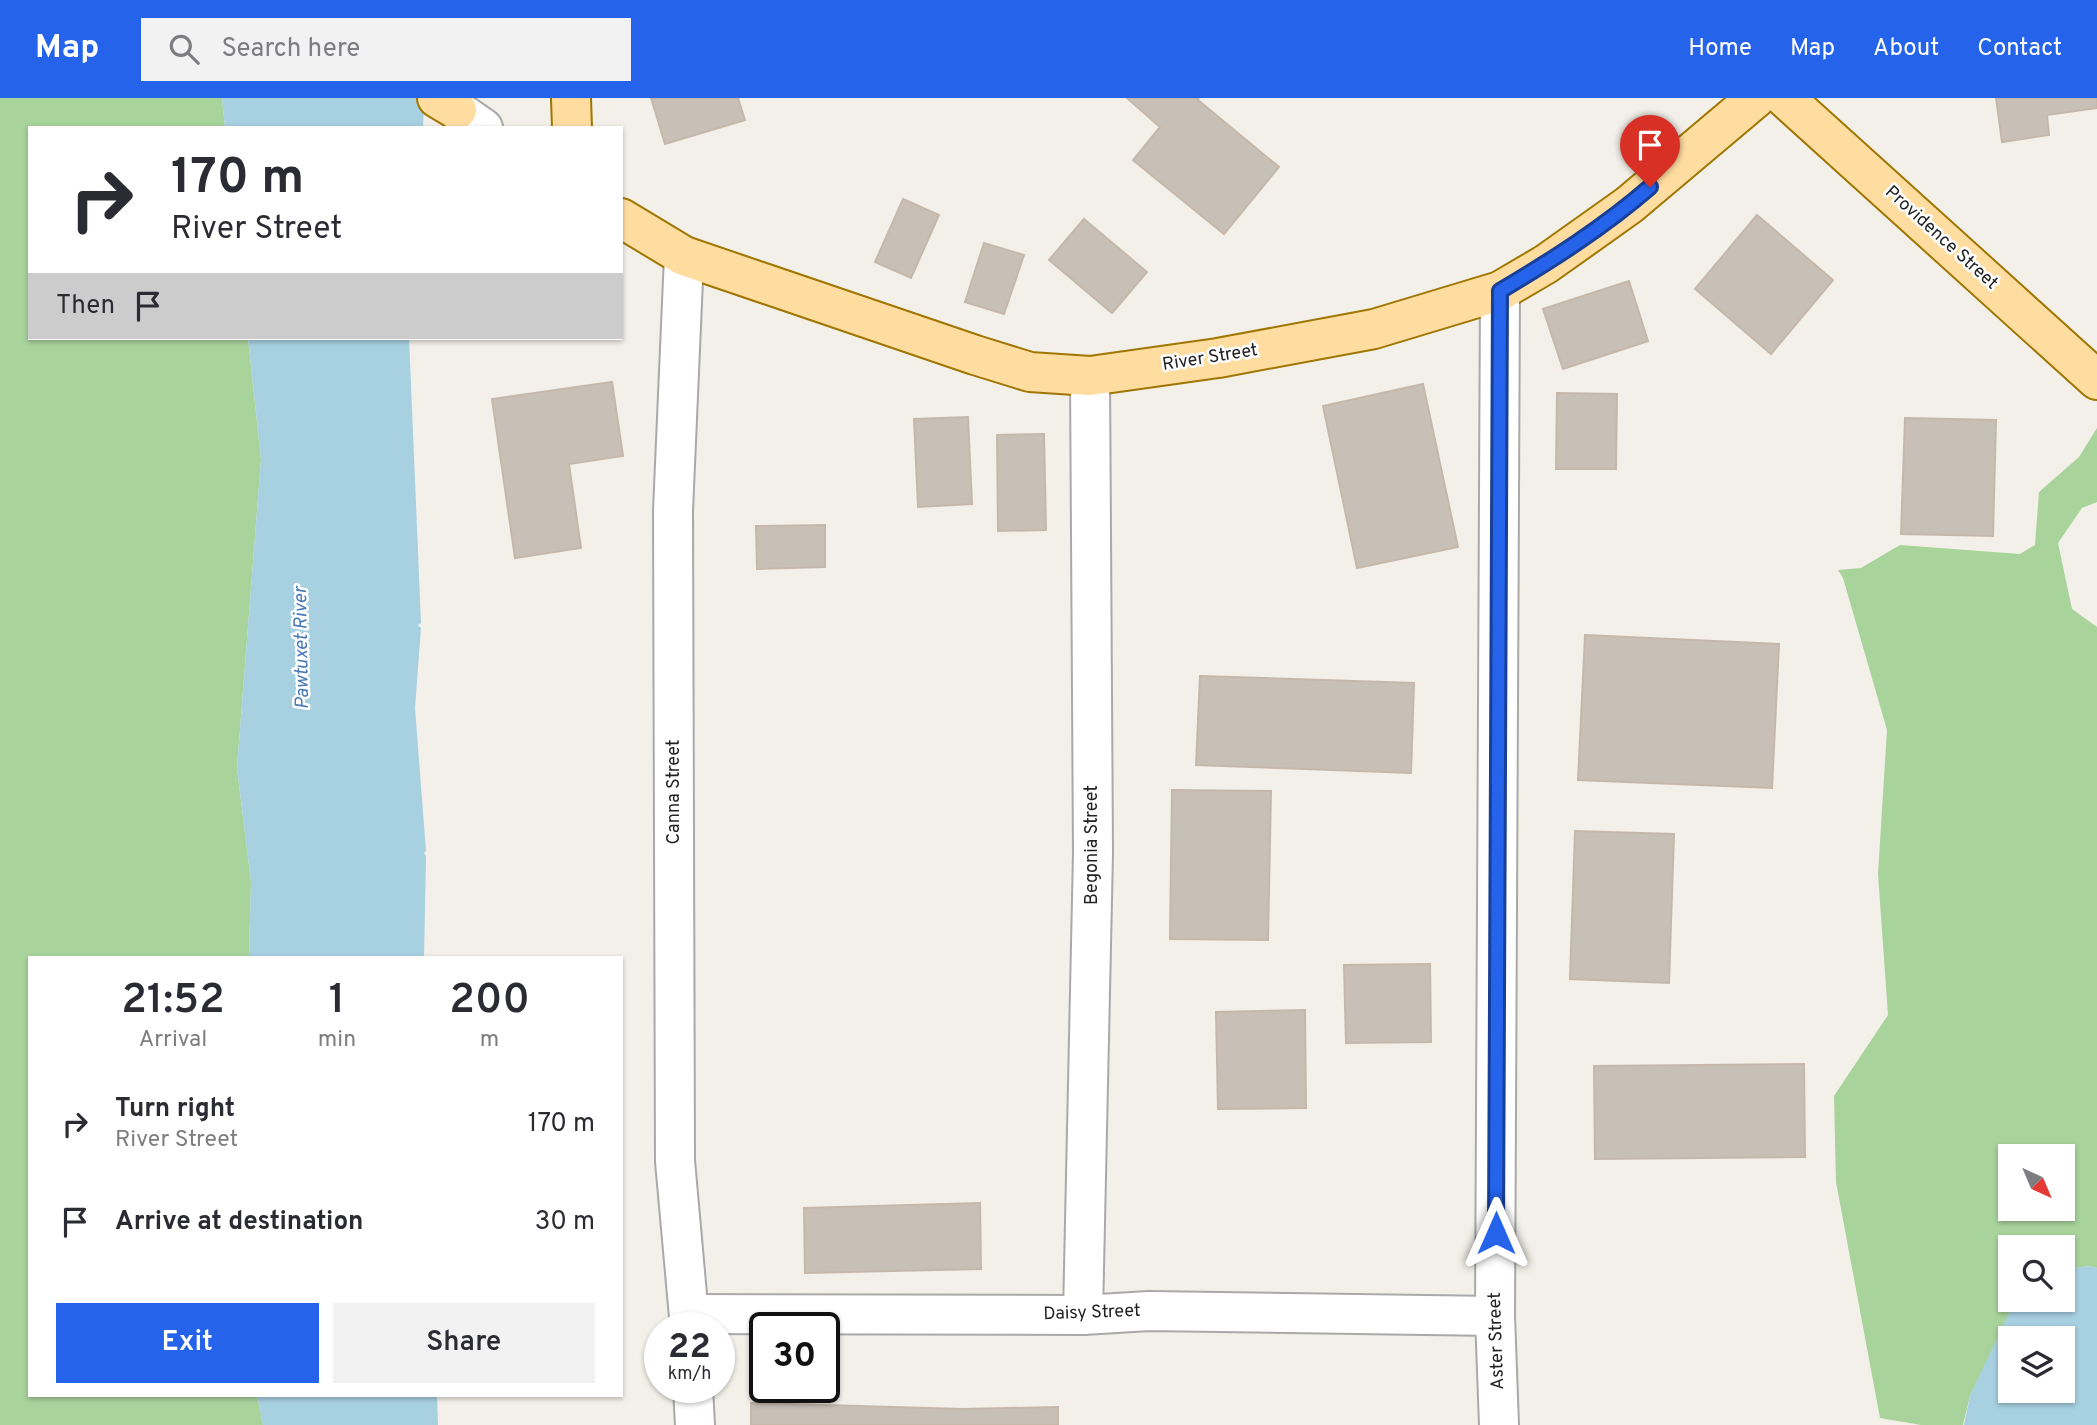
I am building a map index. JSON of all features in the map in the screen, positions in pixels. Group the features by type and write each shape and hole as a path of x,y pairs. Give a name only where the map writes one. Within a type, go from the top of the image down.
{"main road":[{"path":"571,98 572,126"},
{"name":"River Street","path":"623,219 684,256 975,355 1030,372 1090,376 1218,358 1374,329 1500,291 1546,264 1629,205 1756,98"},
{"name":"Providence Street","path":"1785,98 2097,380"}],"street":[{"name":"Canna Street","path":"684,256 673,511 675,1161 689,1312"},
{"name":"Aster Street","path":"1499,1425 1495,1316 1500,291"},
{"name":"Begonia Street","path":"1083,1315 1093,853 1090,376"},
{"name":"Daisy Street","path":"735,1320 1083,1315 1149,1311 1495,1316"},
{"path":"694,1403 695,1425"}],"green space":[{"path":"0,98 222,98 225,126 28,126 28,340 248,340 261,459 237,768 251,882 249,956 28,956 28,1397 257,1397 263,1425 0,1425"},
{"path":"2097,428 2097,502 2082,508 2058,543 2072,609 2097,627 2097,1268 2075,1268 2075,1235 1998,1235 1998,1312 2010,1312 2004,1326 1998,1326 1998,1338 1970,1396 1963,1425 1921,1425 1880,1418 1836,1182 1834,1096 1888,1015 1878,874 1887,730 1843,578 1838,570 1861,568 1900,545 2020,554 2035,545 2039,492 2079,457"}],"water":[{"path":"222,98 424,98 423,126 225,126"},
{"name":"Pawtuxet River","path":"248,340 409,340 421,623 418,625 421,628 415,708 426,851 424,956 249,956 251,882 237,768 261,459"},
{"path":"2075,1268 2097,1268 2097,1425 1964,1425 1970,1396 1998,1336 1998,1403 2075,1403 2075,1326 2003,1326 2009,1312 2075,1312"},
{"path":"257,1397 437,1397 438,1425 263,1425"}],"building":[{"path":"651,98 738,98 745,120 665,144"},
{"path":"1127,98 1199,98 1198,100 1279,167 1224,234 1133,160 1160,127"},
{"path":"1996,98 2097,98 2097,108 2047,115 2049,135 2002,142"},
{"path":"903,199 939,215 911,278 875,262"},
{"path":"1757,215 1833,280 1771,354 1695,289"},
{"path":"1084,219 1147,272 1112,313 1049,260"},
{"path":"984,243 1024,255 1004,314 965,302"},
{"path":"1629,281 1648,341 1563,369 1543,309"},
{"path":"612,382 623,456 569,464 581,548 515,558 492,399"},
{"path":"1423,384 1458,547 1357,568 1323,406"},
{"path":"1557,393 1617,394 1616,469 1556,469"},
{"path":"968,417 972,504 918,507 914,419"},
{"path":"1905,418 1996,420 1993,536 1901,534"},
{"path":"1044,434 1046,530 998,531 997,435"},
{"path":"825,525 825,567 757,569 756,526"},
{"path":"1585,635 1779,644 1772,788 1578,780"},
{"path":"1200,676 1414,683 1411,773 1196,765"},
{"path":"1172,790 1271,791 1268,940 1170,939"},
{"path":"1575,831 1674,834 1669,983 1570,979"},
{"path":"1430,964 1431,1042 1346,1043 1344,965"},
{"path":"1305,1010 1306,1108 1218,1109 1216,1012"},
{"path":"1804,1064 1805,1157 1595,1159 1594,1066"},
{"path":"980,1203 981,1269 805,1273 804,1208"},
{"path":"751,1403 963,1409 1058,1407 1058,1425 751,1425"}],"route":[{"path":"1496,1233 1500,291 1546,264 1650,187"}]}
